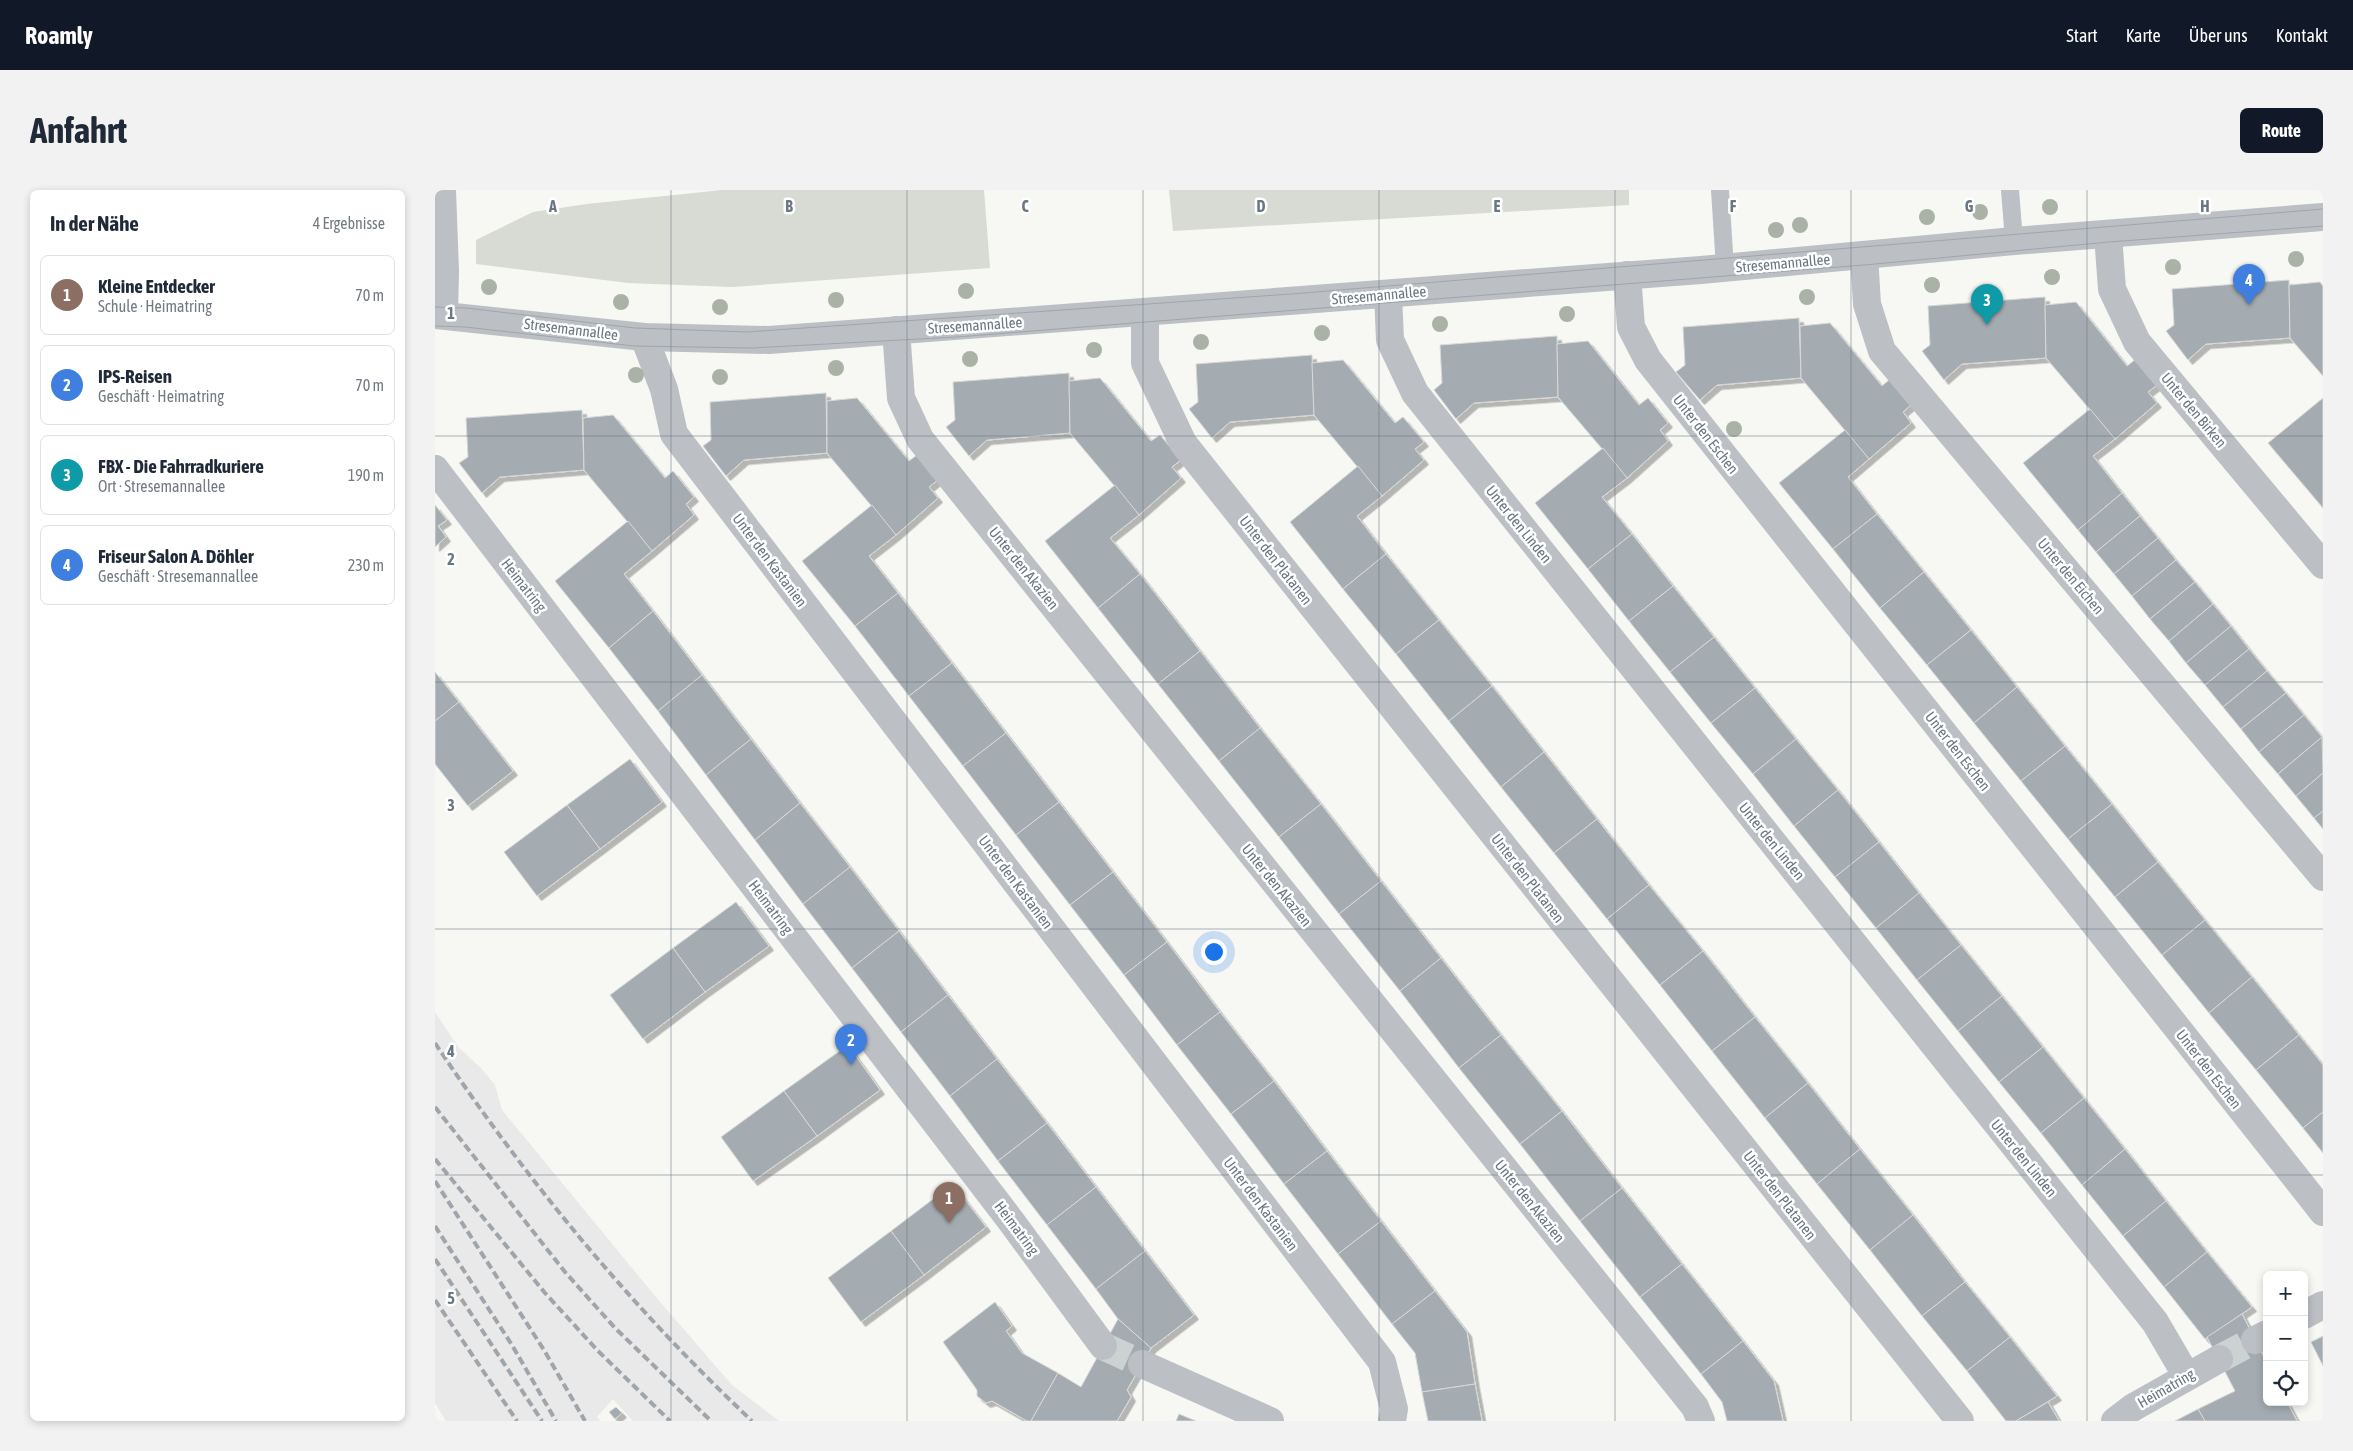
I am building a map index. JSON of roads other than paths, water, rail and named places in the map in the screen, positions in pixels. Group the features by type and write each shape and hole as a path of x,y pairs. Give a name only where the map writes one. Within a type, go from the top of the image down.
{"street":[{"path":"439,315 445,271 442,190"},
{"name":"Stresemannallee","path":"439,315 644,337 769,340 1725,268 2014,241 2108,235 2323,216"},
{"name":"Unter den Birken","path":"2108,235 2112,288 2137,342 2323,564"},
{"name":"Unter den Eichen","path":"1864,256 1867,304 1882,351 2323,877"},
{"name":"Unter den Eschen","path":"1627,275 1631,327 1648,360 2323,1212"},
{"name":"Unter den Linden","path":"1388,294 1390,340 1415,394 2155,1322 2187,1375"},
{"name":"Unter den Platanen","path":"1145,313 1145,363 1183,443 1959,1421"},
{"name":"Unter den Akazien","path":"896,330 901,398 921,439 1695,1407 1701,1421"},
{"name":"Unter den Kastanien","path":"644,337 664,389 674,434 1382,1362 1394,1408 1392,1421"},
{"name":"Heimatring","path":"435,469 1005,1213 1103,1346"},
{"path":"2308,1313 2323,1305"},
{"name":"Heimatring","path":"2115,1421 2132,1408 2219,1358"},
{"path":"1142,1364 1270,1421"}],"lane":[{"path":"1720,190 1725,268"},
{"path":"2010,190 2014,241"}],"tunnel":[{"path":"2219,1359 2255,1340"},
{"path":"1103,1346 1142,1364"}],"tram line":[{"path":"435,307 466,308 635,328 747,332 1291,294 2323,209"},
{"path":"435,326 465,327 634,346 752,348 957,337 1864,265 2109,242 2323,226"}],"railway":[{"path":"435,1043 506,1144 583,1241 664,1333 752,1421"},
{"path":"435,1107 565,1272 615,1328 711,1421"},
{"path":"435,1159 545,1293 598,1351 670,1421"},
{"path":"435,1181 544,1350 585,1421"},
{"path":"435,1226 512,1345 556,1421"},
{"path":"435,1259 542,1421"},
{"path":"435,1300 517,1421"}],"place":[{"name":"Friseur Salon A. Döhler","path":"2249,305"},
{"name":"FBX - Die Fahrradkuriere","path":"1987,325"},
{"name":"IPS-Reisen","path":"851,1065"},
{"name":"Kleine Entdecker","path":"949,1223"}]}
